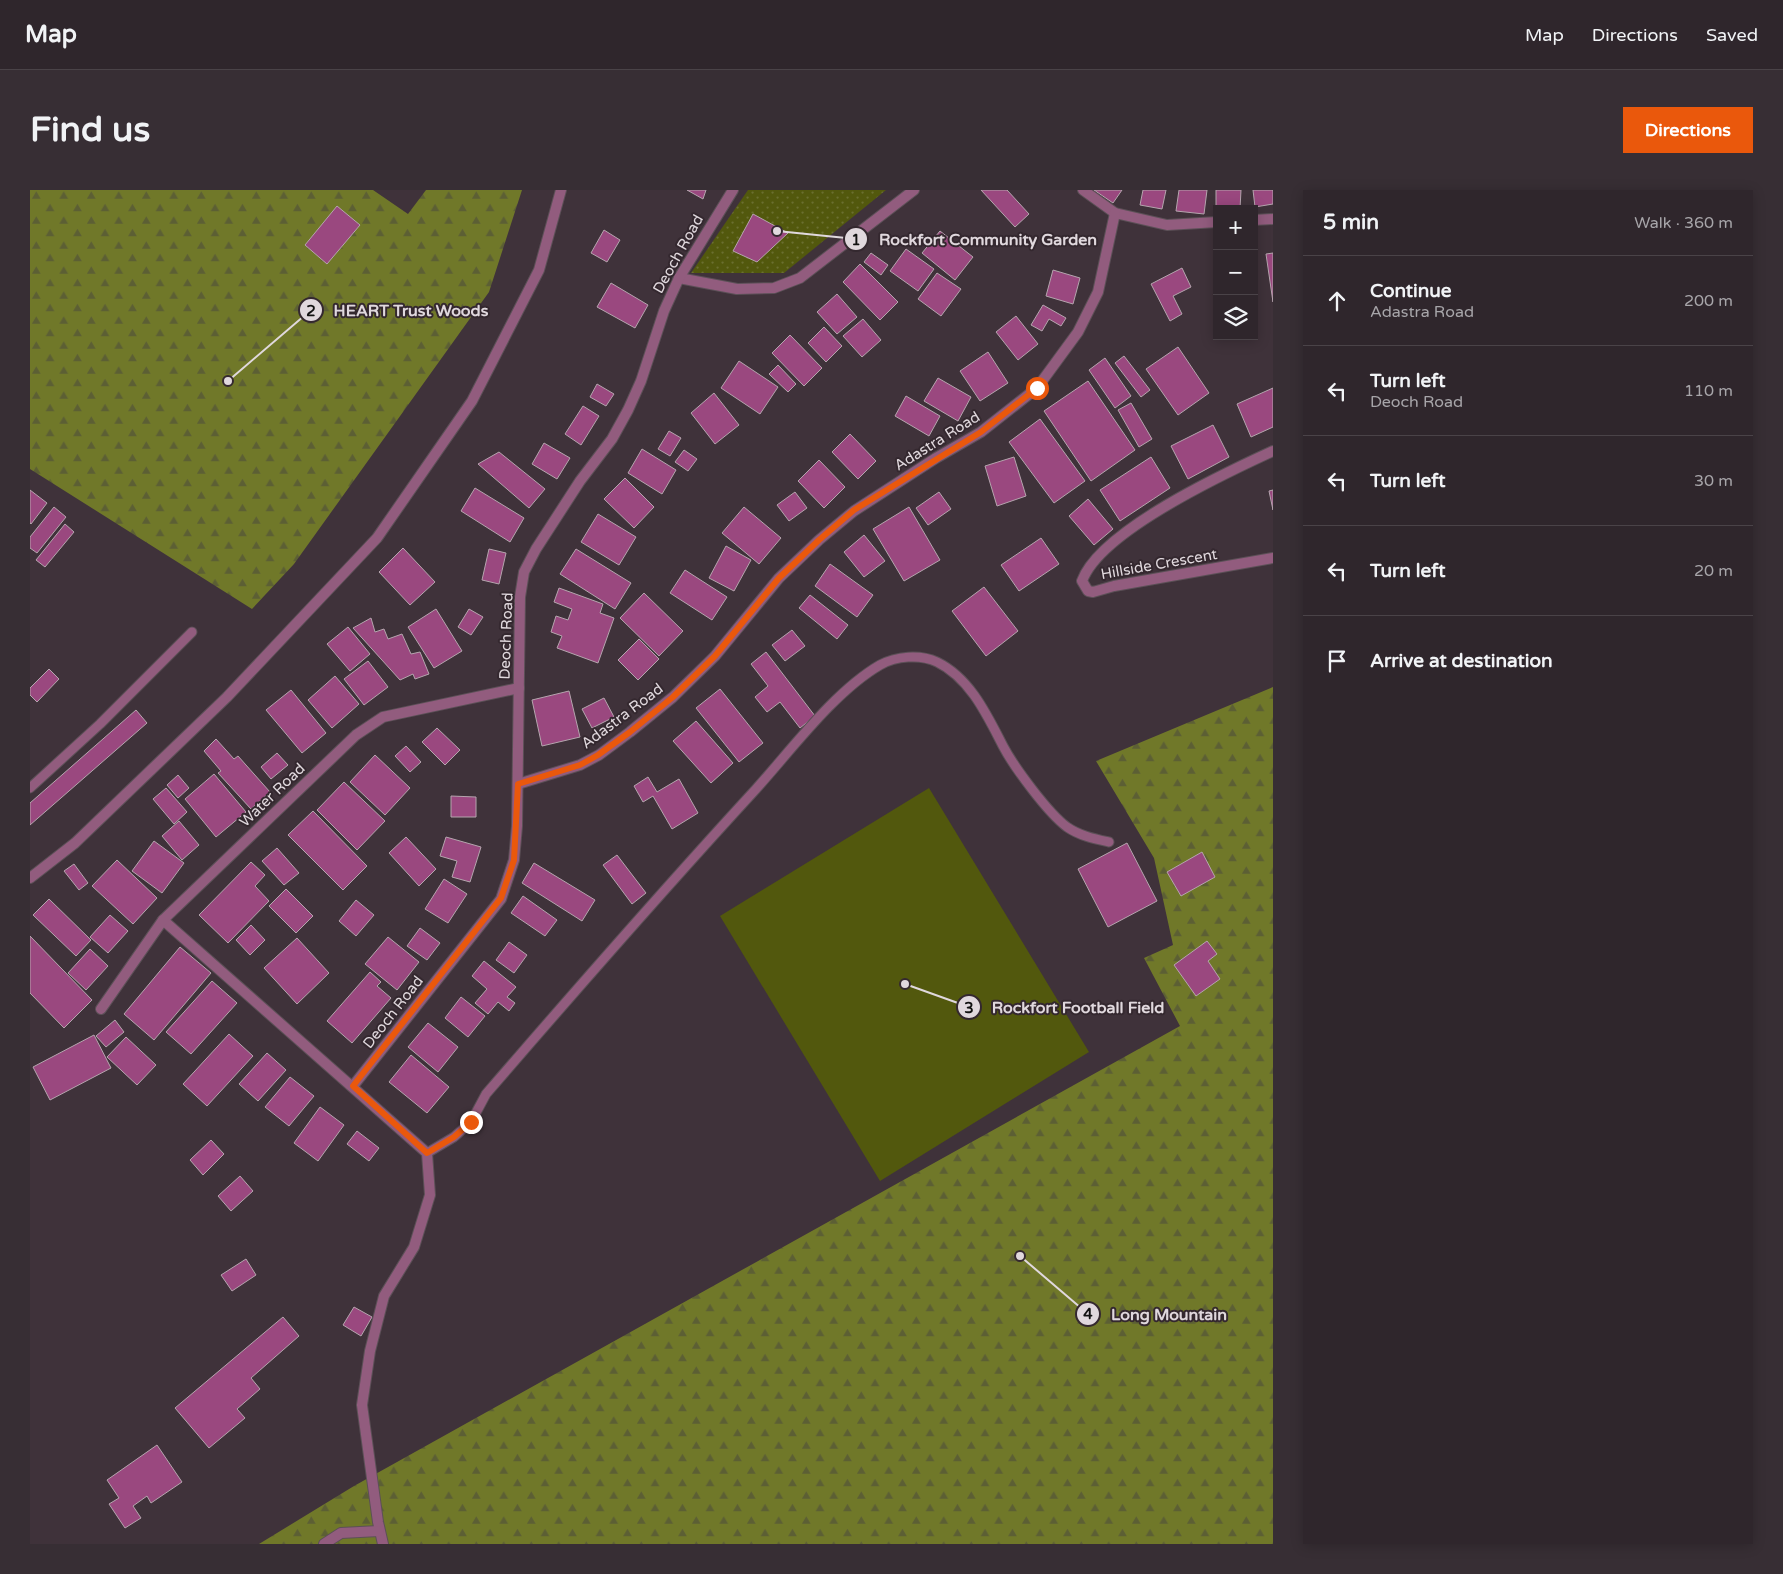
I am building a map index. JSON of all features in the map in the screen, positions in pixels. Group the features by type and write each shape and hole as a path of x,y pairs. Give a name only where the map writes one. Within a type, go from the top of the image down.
{"street":[{"path":"30,878 75,843 227,698 377,538 472,401 540,270 561,190"},
{"name":"Deoch Road","path":"353,1086 501,898 514,860 518,784 520,597 524,572 541,541 580,481 612,439 628,410 641,381 664,311 679,278 733,190"},
{"path":"679,278 737,289 774,288 800,278 914,190"},
{"path":"1083,190 1115,213 1166,225 1213,222"},
{"name":"Adastra Road","path":"518,784 580,765 598,755 630,732 673,697 715,656 779,578 854,510 981,432 1037,388 1078,332 1098,292 1115,213"},
{"path":"1258,220 1273,219"},
{"name":"Hillside Crescent","path":"1273,450 1158,510 1096,558 1085,572 1082,581 1088,591 1093,592 1114,586 1273,558"},
{"name":"Water Road","path":"101,1009 163,920 356,735 383,717 519,688"},
{"path":"163,920 427,1153 430,1196 414,1247 384,1296 370,1350 362,1405 383,1544"},
{"path":"324,1544 342,1533 380,1531"}],"lane":[{"path":"30,788 100,724 192,632"},
{"path":"427,1153 454,1137 471,1122 486,1094 680,872 830,707 855,682 882,664 901,657 919,658 936,662 957,676 989,715 1004,747 1030,787 1066,827 1089,837 1110,842"}],"green space":[{"path":"30,190 373,190 408,214 426,190 522,190 489,292 294,564 252,609 30,469"},
{"path":"748,190 886,190 784,273 691,273"},
{"path":"1273,687 1273,1544 259,1544 354,1486 1180,1026 1144,958 1173,945 1154,858 1096,761"},
{"path":"929,788 1089,1052 880,1181 720,916"}],"building":[{"path":"687,190 706,190 703,199"},
{"path":"981,190 1007,190 1029,214 1015,227"},
{"path":"1094,190 1122,190 1113,203"},
{"path":"1143,190 1166,190 1162,209 1140,205"},
{"path":"1179,190 1207,190 1204,214 1176,211"},
{"path":"1216,190 1241,190 1240,205 1216,205"},
{"path":"1253,190 1273,190 1273,204 1258,206 1255,205"},
{"path":"337,206 360,225 327,264 305,245"},
{"path":"753,214 788,233 757,262 733,251"},
{"path":"604,230 620,240 607,262 591,253"},
{"path":"940,231 973,257 955,280 922,253"},
{"path":"906,249 934,269 918,291 890,271"},
{"path":"871,253 888,265 881,275 864,262"},
{"path":"1273,253 1273,302 1266,254"},
{"path":"860,264 898,302 880,320 843,282"},
{"path":"1182,268 1191,287 1173,296 1182,314 1170,321 1151,284"},
{"path":"1053,270 1080,278 1073,304 1046,296"},
{"path":"937,273 961,289 941,316 918,299"},
{"path":"611,283 648,305 635,328 597,307"},
{"path":"837,294 857,317 837,334 817,312"},
{"path":"1043,305 1066,318 1061,326 1049,319 1042,331 1031,325"},
{"path":"1016,316 1038,344 1018,360 996,332"},
{"path":"863,319 881,340 862,357 843,336"},
{"path":"824,327 842,346 826,362 808,343"},
{"path":"790,335 822,368 804,386 772,353"},
{"path":"1178,347 1209,393 1178,415 1146,369"},
{"path":"988,352 1008,383 980,401 960,371"},
{"path":"1124,356 1150,390 1141,397 1115,363"},
{"path":"1105,358 1131,396 1115,408 1089,370"},
{"path":"739,361 778,387 760,414 721,388"},
{"path":"778,365 796,384 788,392 769,374"},
{"path":"938,378 971,397 958,421 924,401"},
{"path":"1088,381 1135,450 1091,481 1044,411"},
{"path":"597,384 614,394 606,406 590,397"},
{"path":"1273,388 1273,427 1251,437 1237,404"},
{"path":"714,393 739,425 715,444 691,413"},
{"path":"906,396 940,416 929,436 895,416"},
{"path":"1131,403 1152,439 1139,447 1118,410"},
{"path":"583,406 599,416 581,445 565,434"},
{"path":"1040,419 1085,481 1054,503 1009,442"},
{"path":"1213,425 1229,457 1188,479 1171,446"},
{"path":"669,431 681,438 670,456 658,449"},
{"path":"850,434 876,461 858,479 832,452"},
{"path":"544,443 570,458 557,479 532,464"},
{"path":"642,449 676,470 662,494 628,473"},
{"path":"684,450 697,459 688,471 675,462"},
{"path":"499,452 545,489 529,508 478,464"},
{"path":"1014,457 1026,496 997,506 985,466"},
{"path":"1151,457 1170,488 1120,521 1100,490"},
{"path":"819,460 845,487 824,508 798,481"},
{"path":"625,478 654,507 634,528 604,499"},
{"path":"475,488 524,518 510,542 461,511"},
{"path":"30,490 47,503 31,524 30,523"},
{"path":"1273,490 1273,510 1269,491"},
{"path":"795,492 807,508 789,521 777,505"},
{"path":"939,492 951,509 928,525 916,508"},
{"path":"1088,499 1113,529 1094,545 1069,516"},
{"path":"54,507 66,517 37,553 30,548 30,537"},
{"path":"744,507 781,538 759,564 722,533"},
{"path":"909,507 940,560 904,581 873,529"},
{"path":"598,514 636,537 619,565 581,542"},
{"path":"65,524 74,532 45,567 36,560"},
{"path":"864,535 885,561 864,577 844,552"},
{"path":"1041,538 1059,564 1019,591 1001,565"},
{"path":"726,546 751,560 734,591 709,578"},
{"path":"403,548 435,582 410,605 379,572"},
{"path":"489,549 506,553 499,584 482,580"},
{"path":"576,549 631,583 615,609 560,574"},
{"path":"830,564 873,595 857,617 815,586"},
{"path":"685,570 727,597 712,620 670,593"},
{"path":"984,587 1018,631 986,656 952,611"},
{"path":"559,588 603,604 600,613 614,618 598,663 557,648 562,636 551,632 556,616 568,620 572,609 554,602"},
{"path":"644,593 683,631 659,656 620,618"},
{"path":"810,595 848,625 837,639 799,608"},
{"path":"436,609 462,651 434,668 408,627"},
{"path":"469,609 483,617 471,635 458,627"},
{"path":"371,618 375,632 384,629 388,639 402,634 411,654 420,652 429,674 415,679 413,674 400,680 353,628"},
{"path":"348,627 370,654 350,671 327,644"},
{"path":"792,630 805,646 785,661 772,645"},
{"path":"639,639 659,659 638,680 618,660"},
{"path":"766,652 815,716 800,728 780,702 767,712 755,697 768,686 751,664"},
{"path":"368,661 388,687 364,705 344,679"},
{"path":"49,669 59,679 37,702 30,695 30,688"},
{"path":"335,676 359,704 332,728 308,700"},
{"path":"720,689 763,743 739,762 696,708"},
{"path":"291,690 326,733 302,753 266,710"},
{"path":"569,691 580,737 542,746 532,700"},
{"path":"604,698 614,717 592,728 582,709"},
{"path":"136,710 147,723 30,825 30,803"},
{"path":"696,721 733,763 711,783 673,741"},
{"path":"437,728 460,750 445,765 422,742"},
{"path":"216,739 234,759 238,756 270,792 251,809 218,773 221,771 204,751"},
{"path":"406,746 421,762 410,772 395,756"},
{"path":"277,753 288,765 271,779 261,767"},
{"path":"375,755 410,788 385,815 350,782"},
{"path":"214,774 246,812 216,837 185,799"},
{"path":"178,775 189,788 178,798 167,785"},
{"path":"648,777 657,792 679,779 698,813 672,829 653,796 643,802 634,786"},
{"path":"344,782 385,821 357,850 317,810"},
{"path":"166,788 187,812 174,824 153,799"},
{"path":"451,796 476,797 476,817 451,817"},
{"path":"313,811 367,866 343,890 288,835"},
{"path":"179,821 199,845 182,860 162,836"},
{"path":"406,837 436,869 419,886 389,853"},
{"path":"446,837 481,847 470,882 452,877 457,861 440,856"},
{"path":"154,841 184,863 162,893 132,871"},
{"path":"1127,843 1157,901 1108,927 1078,869"},
{"path":"277,848 299,873 284,885 262,861"},
{"path":"1202,852 1215,877 1181,896 1167,872"},
{"path":"617,855 646,893 632,904 603,865"},
{"path":"117,860 157,898 133,924 92,886"},
{"path":"251,862 265,875 255,886 269,901 228,943 199,915"},
{"path":"534,863 595,900 582,921 522,883"},
{"path":"74,864 88,883 79,890 64,871"},
{"path":"444,879 467,894 448,923 425,909"},
{"path":"286,889 313,916 296,933 269,906"},
{"path":"523,896 557,920 545,936 511,913"},
{"path":"49,899 91,940 76,956 33,915"},
{"path":"356,900 374,915 356,936 339,921"},
{"path":"110,915 128,931 108,953 90,937"},
{"path":"251,925 265,940 250,955 236,940"},
{"path":"420,928 440,943 427,960 407,946"},
{"path":"30,936 92,1000 64,1028 30,993"},
{"path":"388,937 419,962 397,990 365,964"},
{"path":"297,938 329,973 297,1004 264,968"},
{"path":"1207,941 1217,954 1208,961 1220,979 1196,996 1174,965"},
{"path":"509,942 527,955 514,973 496,960"},
{"path":"180,947 211,973 154,1040 124,1014"},
{"path":"90,949 108,966 86,990 68,973"},
{"path":"484,961 516,987 507,997 515,1003 509,1011 498,1002 488,1014 475,1003 487,989 472,976"},
{"path":"370,972 381,982 377,986 391,998 352,1043 327,1021"},
{"path":"212,981 237,1003 191,1054 166,1032"},
{"path":"461,997 485,1016 468,1037 445,1018"},
{"path":"115,1020 124,1032 106,1047 96,1036"},
{"path":"428,1023 458,1047 438,1072 408,1047"},
{"path":"229,1034 253,1056 207,1106 183,1084"},
{"path":"94,1035 111,1068 50,1100 33,1067"},
{"path":"126,1037 156,1065 137,1085 107,1057"},
{"path":"267,1053 286,1070 258,1101 239,1084"},
{"path":"411,1055 449,1087 427,1113 389,1082"},
{"path":"290,1077 314,1096 289,1126 265,1107"},
{"path":"320,1107 344,1125 318,1161 294,1143"},
{"path":"357,1131 379,1148 369,1161 347,1144"},
{"path":"211,1140 224,1154 203,1175 190,1160"},
{"path":"240,1176 253,1191 231,1211 218,1196"},
{"path":"246,1259 256,1275 232,1291 221,1275"},
{"path":"354,1307 372,1317 361,1336 343,1325"},
{"path":"283,1317 299,1336 251,1378 260,1389 237,1409 245,1418 209,1448 175,1408"},
{"path":"157,1445 182,1482 151,1503 147,1496 133,1506 141,1518 125,1528 109,1504 119,1498 107,1480"}],"place":[{"name":"Rockfort Community Garden","path":"777,231"},
{"name":"HEART Trust Woods","path":"228,381"},
{"name":"Rockfort Football Field","path":"905,984"},
{"name":"Long Mountain","path":"1020,1256"}],"route":[{"path":"471,1122 454,1137 427,1153 353,1086 501,898 514,860 518,826 518,784 580,765 598,755 605,748 630,732 673,697 715,656 779,578 854,510 981,432 1018,405 1037,388"}]}
